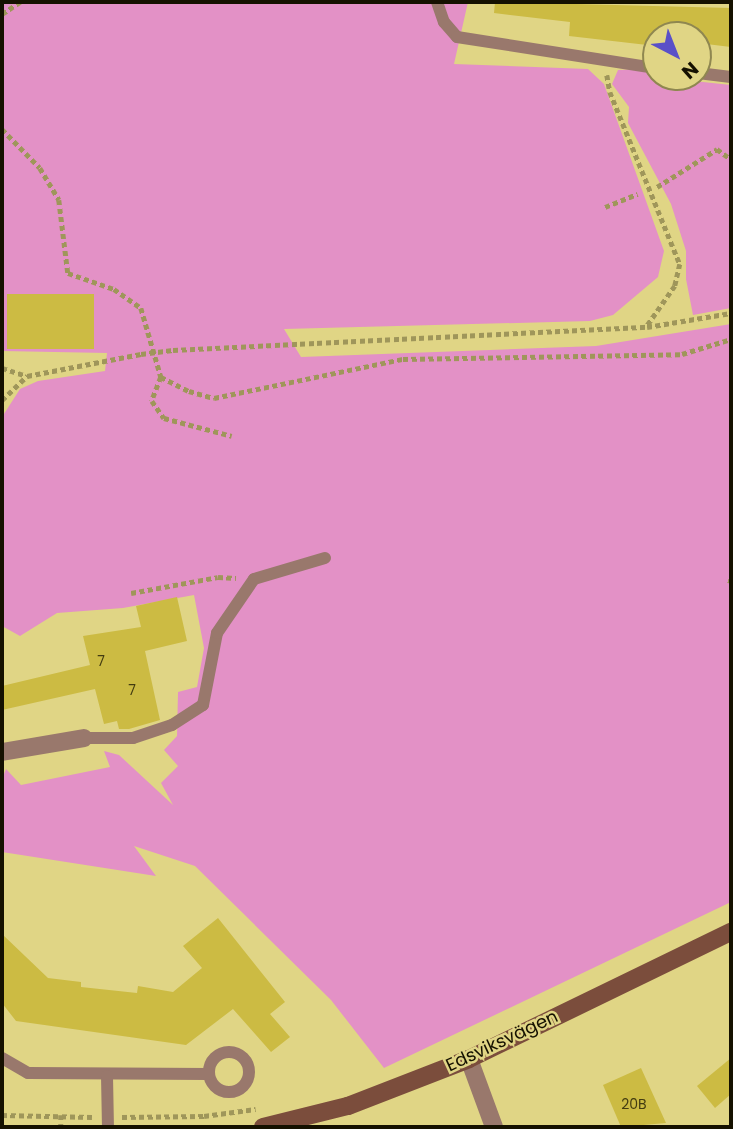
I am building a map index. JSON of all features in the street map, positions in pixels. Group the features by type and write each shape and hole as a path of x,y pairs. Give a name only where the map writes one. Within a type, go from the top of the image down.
{"street":[{"path":"2,752 84,738"},
{"name":"Edsviksvägen","path":"263,1127 348,1106 470,1059 731,932"},
{"path":"470,1059 494,1127"}],"lane":[{"path":"437,2 444,22 457,37 642,66"},
{"path":"712,75 731,77"},
{"path":"84,738 133,738 172,725 203,705 217,633 254,579 325,558"},
{"path":"2,1058 27,1073 107,1076 209,1073"},
{"path":"107,1076 108,1122"}],"path":[{"path":"2,14 20,2"},
{"path":"605,62 610,92 680,264 675,286 647,327"},
{"path":"2,129 40,168 59,200 68,272 114,289 141,308 161,376 152,401 164,418 232,436"},
{"path":"657,187 717,149 731,159"},
{"path":"605,207 638,194"},
{"path":"2,368 27,376 173,350 647,327 731,313"},
{"path":"161,376 214,398 403,359 682,354 731,339"},
{"path":"2,400 27,376"},
{"path":"131,593 218,577 254,579"},
{"path":"2,1115 61,1115 108,1122 204,1116 267,1107"},
{"path":"61,1115 61,1127"}],"shaded area":[{"path":"2,2 468,2 454,64 588,69 604,84 664,251 658,277 613,315 590,321 284,329 301,357 596,346 731,324 731,902 384,1068 331,1000 195,866 134,846 156,876 2,852 2,779 6,769 21,785 110,767 104,751 119,755 173,805 161,783 178,766 164,750 177,736 178,692 197,687 204,648 194,595 123,608 57,613 20,636 2,626 2,417 20,389 38,381 105,371 107,353 2,351"},
{"path":"642,69 642,91 712,91 712,83 731,85 731,308 693,315 686,279 686,251 671,204 628,123 629,107 612,84 618,70"}],"building":[{"path":"495,2 731,8 731,47 712,45 712,21 642,21 642,44 569,36 570,22 494,13"},
{"path":"7,294 94,294 94,349 7,349"},
{"path":"177,597 187,641 145,651 160,720 129,729 119,729 117,721 104,724 95,689 2,710 2,686 90,665 83,636 141,627 136,606"},
{"path":"218,918 285,1002 270,1014 290,1037 271,1052 233,1009 186,1045 16,1021 2,1003 2,934 48,978 81,982 81,987 137,993 138,986 173,992 202,968 183,946"},
{"path":"731,1058 731,1094 715,1108 697,1086"},
{"path":"641,1068 666,1123 621,1127 603,1085"}]}
